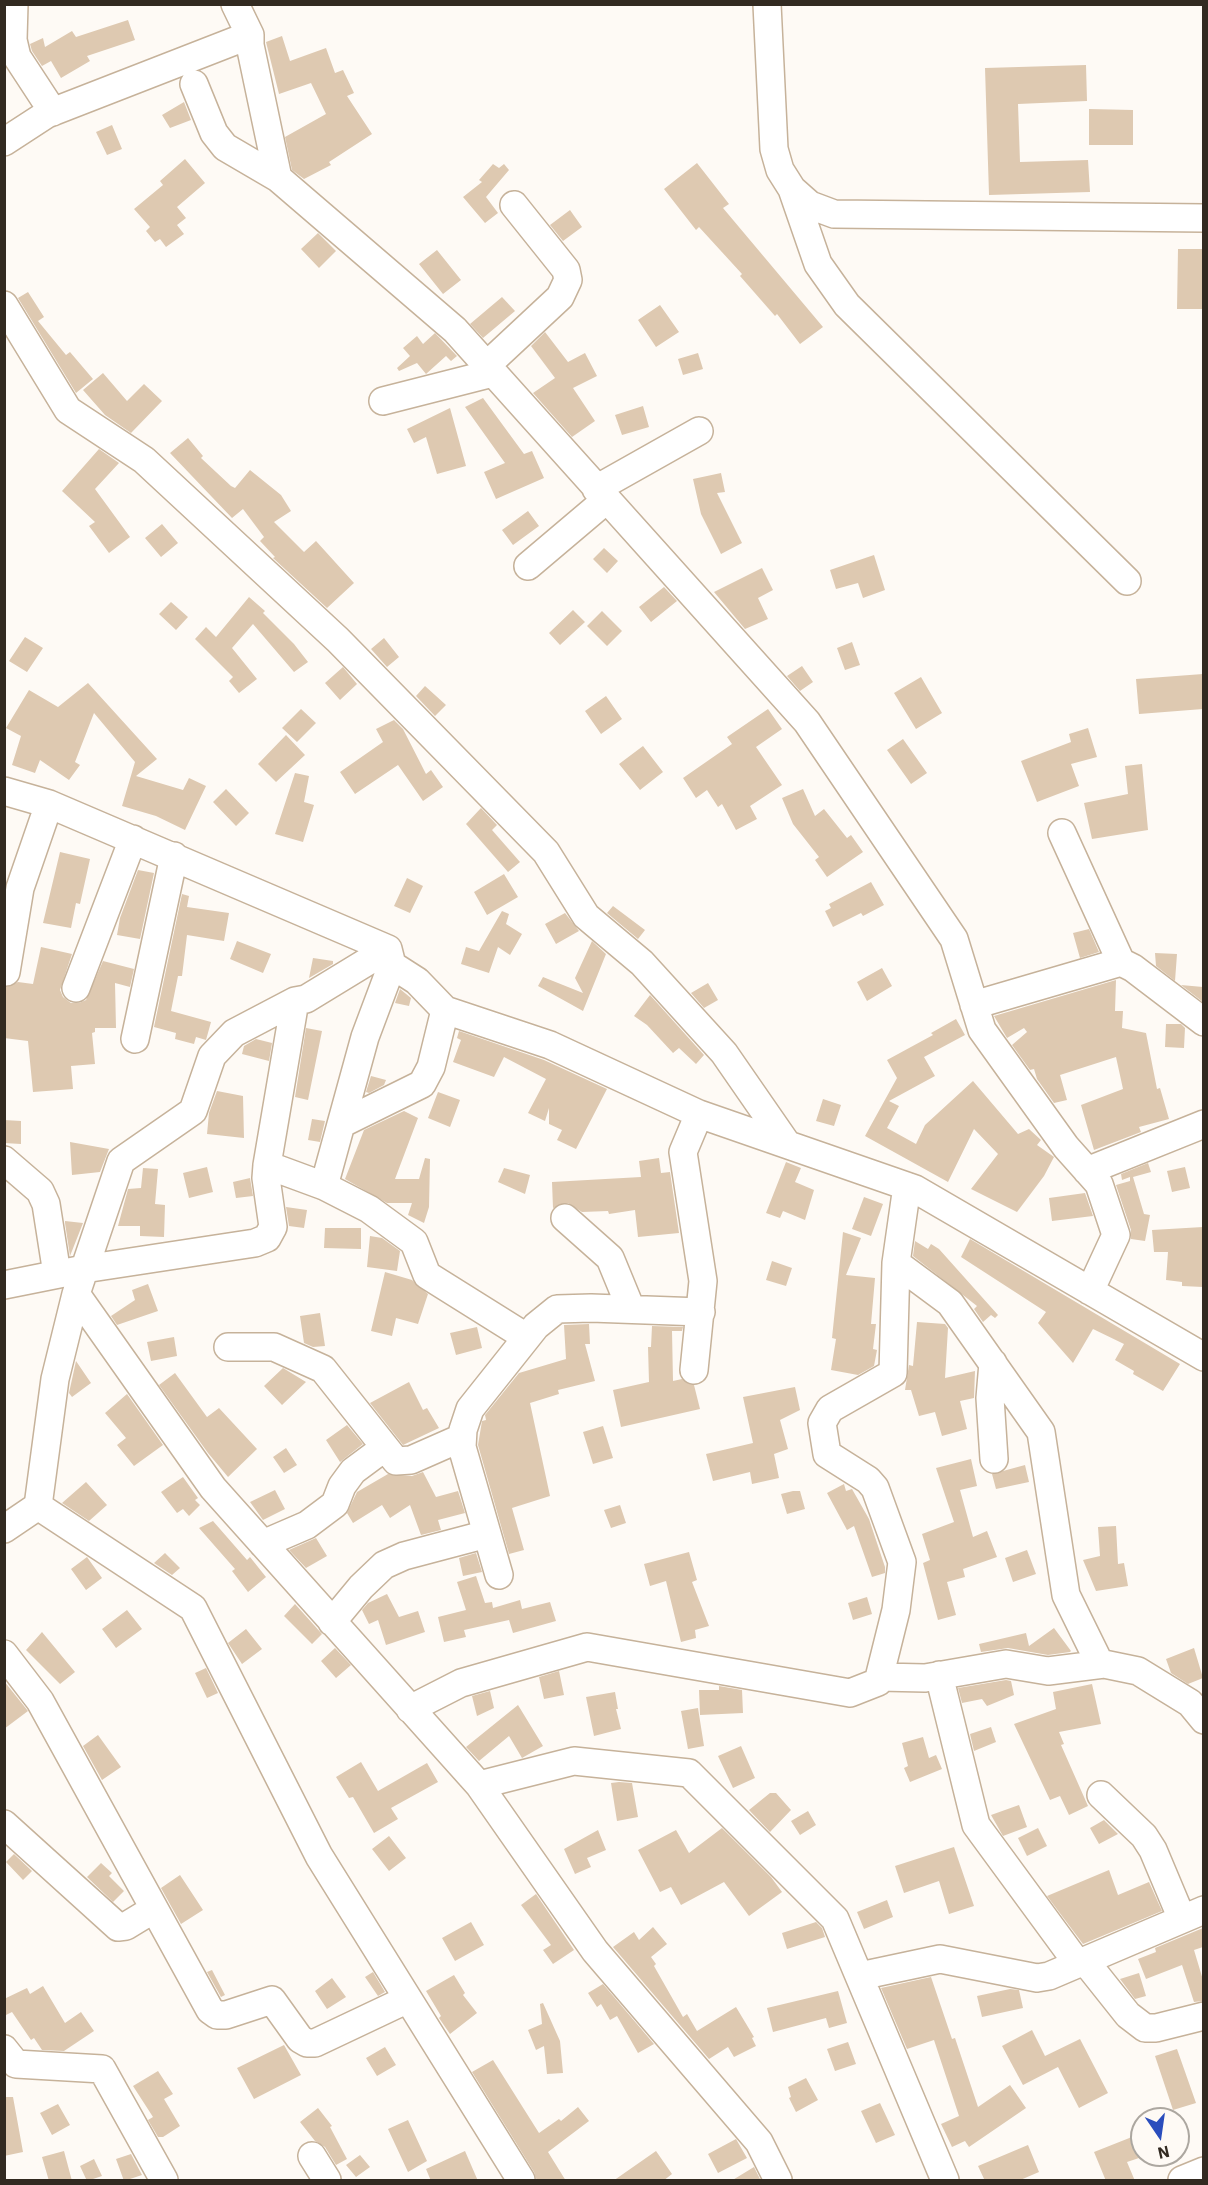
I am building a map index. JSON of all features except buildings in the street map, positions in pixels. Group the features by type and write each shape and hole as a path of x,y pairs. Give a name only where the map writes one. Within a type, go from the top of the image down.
{"street":[{"path":"14,4 13,40 17,57 53,112"},
{"path":"235,4 250,35 250,45 278,178"},
{"path":"767,4 774,149 780,170 792,189 818,264 847,305 1127,581"},
{"path":"5,142 33,121 53,112 250,35"},
{"path":"194,84 214,133 225,147 278,178 455,330 807,722 954,939 982,1030 1066,1147 1099,1184 1116,1235 1090,1291"},
{"path":"792,189 810,205 834,214 1203,218"},
{"path":"383,401 490,369 560,297 568,280 566,270 514,205"},
{"path":"4,304 68,410 144,460 338,640 546,852 586,916 642,963 724,1053 787,1144"},
{"path":"528,566 601,494 699,431"},
{"path":"4,791 49,804 174,856 390,957 444,1010 550,1045 699,1114 907,1186 1203,1357"},
{"path":"6,972 20,888 49,804"},
{"path":"1062,833 1121,962 1133,968 1203,1022"},
{"path":"76,988 133,839"},
{"path":"135,1039 174,856"},
{"path":"4,1529 38,1506 55,1379 76,1294 121,1161 193,1111 212,1056 234,1033 295,1001 306,999 390,957"},
{"path":"324,1186 365,1037 390,957"},
{"path":"974,1005 1121,962"},
{"path":"4,1285 84,1269 261,1241 267,1238 273,1227 266,1178 267,1165 295,1001"},
{"path":"341,1124 422,1084 431,1067 444,1010"},
{"path":"694,1370 701,1312 702,1275 683,1152 699,1114"},
{"path":"1087,1171 1203,1124"},
{"path":"4,1160 40,1191 46,1204 57,1274"},
{"path":"267,1165 324,1186 363,1205 414,1242 427,1275 526,1337"},
{"path":"869,1684 896,1610 902,1562 875,1488 868,1480 827,1454 822,1424 830,1409 893,1373 896,1263 907,1186"},
{"path":"565,1218 610,1258 631,1309"},
{"path":"896,1263 950,1303 1041,1432 1066,1595 1100,1664"},
{"path":"76,1294 213,1488 479,1785 595,1951 759,2142 778,2181"},
{"path":"228,1347 274,1347 323,1369 384,1448 396,1461 403,1462 464,1426 526,1337 557,1309 701,1312"},
{"path":"993,1363 990,1398 994,1459"},
{"path":"464,1426 487,1534 499,1575"},
{"path":"263,1544 307,1525 335,1504 342,1486 352,1471 384,1448"},
{"path":"38,1506 193,1608 319,1856 521,2181"},
{"path":"332,1622 361,1587 384,1565 404,1556 487,1534"},
{"path":"410,1709 461,1683 586,1647 869,1684 1006,1664 1048,1671 1100,1664 1138,1671 1190,1703 1203,1720"},
{"path":"4,1654 39,1701 206,2002 217,2015 226,2015 272,2000 300,2039 307,2043 315,2043 408,2000"},
{"path":"939,1675 976,1826 1082,1962 1128,2015 1145,2028 1156,2028 1203,2016"},
{"path":"479,1785 574,1761 689,1773 836,1919 945,2181"},
{"path":"860,1976 940,1959 1037,1978 1049,1976 1193,1915 1144,1836 1101,1795"},
{"path":"4,1824 118,1927 126,1926 154,1909"},
{"path":"4,2049 16,2064 102,2069 164,2181"},
{"path":"312,2156 327,2181"},
{"path":"1182,2181 1203,2171"}]}
